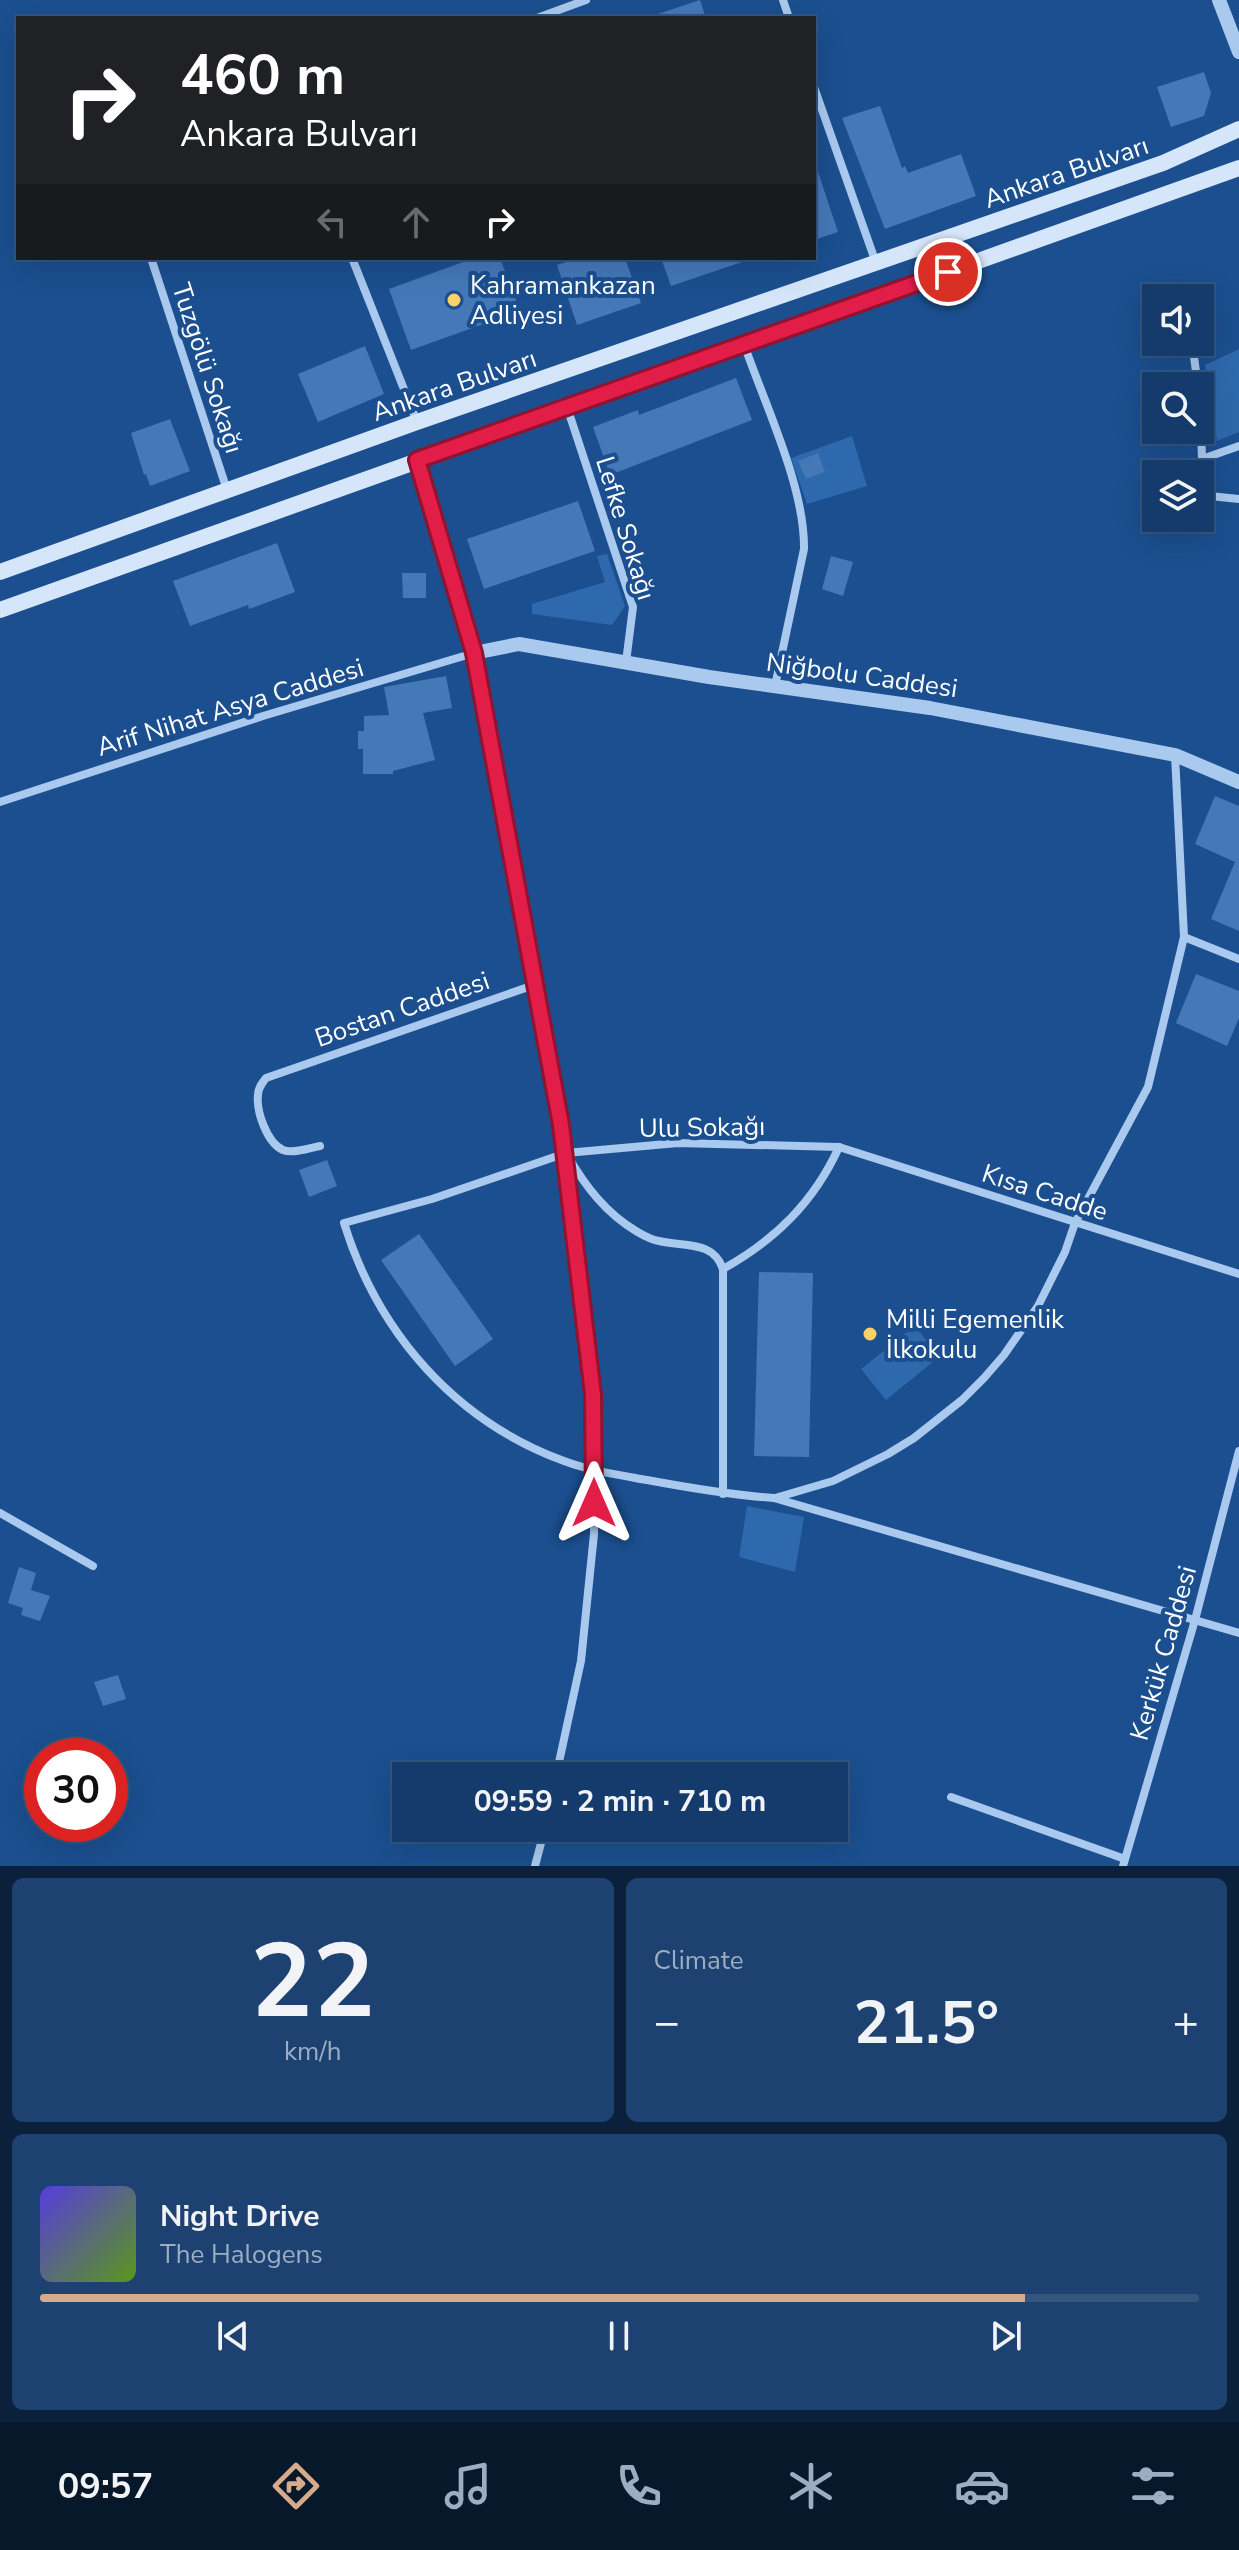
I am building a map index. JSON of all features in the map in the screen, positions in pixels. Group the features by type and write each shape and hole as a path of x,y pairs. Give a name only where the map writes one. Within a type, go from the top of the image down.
{"main road":[{"name":"Ankara Bulvarı","path":"0,572 417,422 1163,163 1239,129"},
{"name":"Ankara Bulvarı","path":"0,610 1239,168"}],"street":[{"path":"542,16 586,0"},
{"path":"1219,0 1239,52"},
{"path":"816,93 877,264"},
{"name":"Tuzgölü Sokağı","path":"152,260 228,490"},
{"path":"353,260 417,422"},
{"path":"744,344 799,497 804,526 804,549 775,686"},
{"path":"1194,357 1196,372"},
{"name":"Lefke Sokağı","path":"567,407 633,607 626,662"},
{"path":"1202,444 1202,459 1239,446"},
{"path":"417,460 474,653 537,984 566,1153 593,1395 594,1534 581,1661 559,1762"},
{"path":"1214,496 1239,499"},
{"name":"Niğbolu Caddesi","path":"474,653 519,644 930,708 1175,755 1239,782"},
{"name":"Arif Nihat Asya Caddesi","path":"0,802 248,721 474,653"},
{"path":"774,1498 819,1486 861,1468 914,1438 962,1400 1004,1355 1022,1331 1052,1279 1075,1223 1148,1087 1184,937 1175,755"},
{"path":"1184,937 1239,959"},
{"name":"Bostan Caddesi","path":"320,1146 282,1150 267,1131 261,1115 257,1092 266,1078 537,984"},
{"name":"Ulu Sokağı","path":"595,1471 540,1452 514,1439 466,1407 444,1388 389,1324 363,1276 344,1223 432,1199 566,1153 678,1143 839,1147"},
{"path":"723,1269 764,1244 798,1212 827,1174 839,1147"},
{"name":"Kısa Cadde","path":"839,1147 1239,1274"},
{"path":"566,1153 595,1196 623,1222 656,1241 707,1249 717,1257 723,1269 723,1494"},
{"name":"Kerkük Caddesi","path":"1124,1863 1195,1620 1239,1451"},
{"path":"595,1471 723,1494 774,1498 1239,1633"},
{"path":"0,1513 93,1566"},
{"path":"951,1797 1124,1863"},
{"path":"535,1866 541,1842"}],"shaded area":[{"path":"1239,349 1239,432 1217,441 1214,372 1206,372 1205,365"},
{"path":"852,436 867,486 807,504 791,458"},
{"path":"607,554 625,606 612,625 532,614 532,604 605,582 597,556"},
{"path":"915,1326 939,1357 886,1400 861,1369"},
{"path":"747,1506 804,1517 795,1572 739,1557"}],"building":[{"path":"700,0 705,16 652,16"},
{"path":"1204,72 1211,93 1204,116 1171,127 1157,87"},
{"path":"880,106 902,168 905,166 908,173 961,154 976,196 885,229 842,118"},
{"path":"816,166 838,232 816,239"},
{"name":"Kahramankazan Adliyesi","path":"469,260 501,260 520,311 411,350 389,289"},
{"path":"572,260 626,260 641,303 577,325 557,265"},
{"path":"665,260 748,260 671,286 662,261"},
{"path":"365,346 384,394 318,422 298,374"},
{"path":"736,378 752,420 610,475 593,427 638,410 639,415"},
{"path":"170,419 190,471 150,486 131,433"},
{"path":"818,453 825,472 806,479 798,461"},
{"path":"578,501 595,551 484,589 467,539"},
{"path":"277,543 295,592 190,626 173,581"},
{"path":"831,556 853,562 843,596 822,589"},
{"path":"402,573 426,573 426,598 403,598"},
{"path":"446,676 452,708 423,713 435,760 393,771 393,774 363,774 363,749 358,749 358,731 364,731 364,716 389,715 384,687"},
{"path":"1215,796 1239,806 1239,931 1211,919 1235,862 1195,844"},
{"path":"1196,974 1239,991 1239,1018 1227,1046 1176,1023"},
{"path":"327,1160 337,1186 309,1197 299,1170"},
{"path":"419,1234 493,1339 455,1366 381,1260"},
{"path":"759,1272 813,1273 809,1457 754,1456"},
{"path":"19,1567 36,1573 31,1590 50,1596 40,1621 21,1615 23,1608 8,1603"},
{"path":"118,1675 126,1699 103,1706 94,1682"}],"place":[{"name":"Kahramankazan Adliyesi","path":"454,300"},
{"name":"Milli Egemenlik İlkokulu","path":"870,1334"}],"route":[{"path":"594,1503 593,1395 566,1153 474,653 417,460 948,272"}]}
